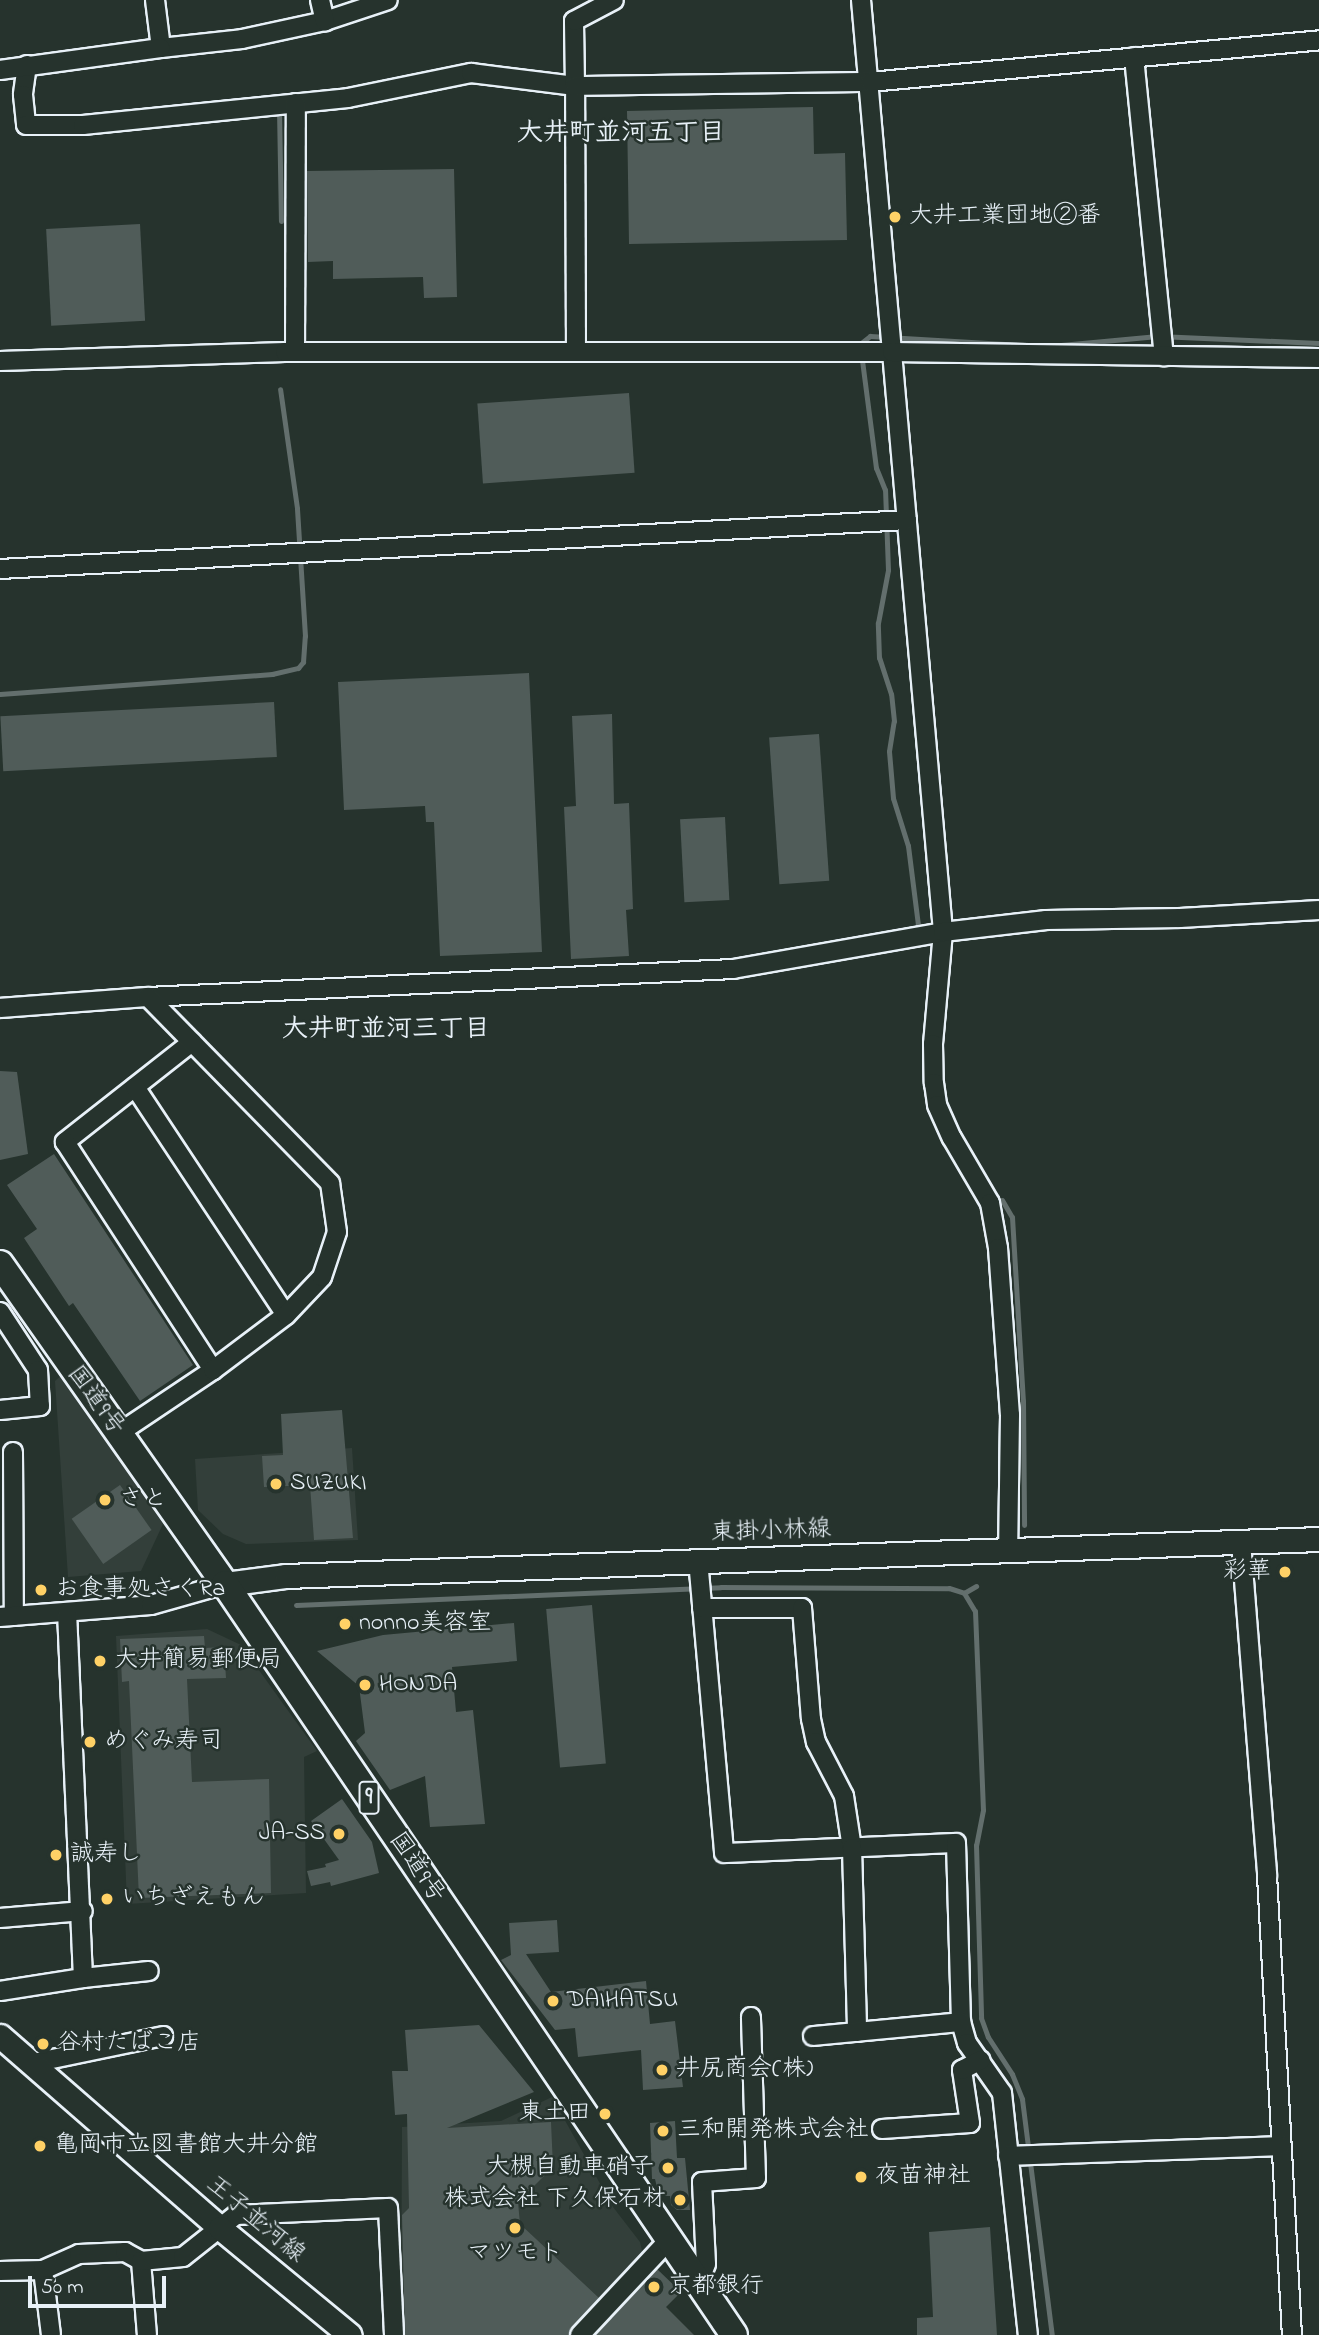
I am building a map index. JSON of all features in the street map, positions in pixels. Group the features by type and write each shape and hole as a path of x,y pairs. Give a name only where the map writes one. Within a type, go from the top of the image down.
{"highway":[{"name":"国道9号","path":"0,1264 225,1584 734,2335"}],"main road":[{"name":"東掛小林線","path":"225,1584 286,1576 1319,1539"},
{"name":"王子並河線","path":"0,2036 220,2228 350,2335"}],"street":[{"path":"155,0 161,48"},
{"path":"320,0 326,21"},
{"path":"0,70 242,39 326,21 388,0"},
{"path":"576,352 575,21 614,0"},
{"path":"861,0 943,932 933,1044 934,1083 937,1105 951,1138 990,1203 999,1248 1010,1415 1008,1551"},
{"path":"27,65 23,95 26,125 83,125 348,98 471,74 575,86 870,82 1319,40"},
{"path":"1134,57 1164,356"},
{"path":"295,352 296,103"},
{"path":"0,361 295,352 892,352 1319,358"},
{"path":"0,569 906,520"},
{"path":"0,1008 148,997 733,969 943,932 1046,920 1180,918 1319,909"},
{"path":"119,1433 213,1370 286,1315 321,1277 337,1232 330,1183 148,997"},
{"path":"192,1042 65,1143 213,1370"},
{"path":"135,1087 286,1315"},
{"path":"0,1312 38,1370 40,1406 0,1410"},
{"path":"13,1452 7,1617 151,1605 225,1584"},
{"path":"1241,1542 1267,1875 1292,2335"},
{"path":"698,1560 724,1853 956,1843 961,2022 967,2043 1002,2093 1028,2335"},
{"path":"702,1608 802,1608 811,1719 816,1742 844,1796 852,1847 857,2032"},
{"path":"67,1613 83,1912 83,1978"},
{"path":"0,1918 83,1912"},
{"path":"0,1992 83,1978 149,1971"},
{"path":"699,2284 706,2263 702,2182 756,2178 751,2017"},
{"path":"813,2036 961,2022"},
{"path":"33,2063 163,2036"},
{"path":"882,2129 970,2123 962,2070 981,2060"},
{"path":"1008,2156 1281,2146"},
{"path":"0,2271 43,2270 79,2254 125,2252 141,2261 183,2257 236,2215 388,2208 394,2335"},
{"path":"580,2335 668,2241"},
{"path":"141,2261 147,2335"},
{"path":"43,2270 51,2335"}],"shaded area":[{"name":"さと","path":"63,1374 163,1524 141,1571 68,1577 55,1381"},
{"name":"SUZUKI","path":"352,1448 358,1540 246,1544 223,1534 198,1510 195,1459"},
{"path":"207,1629 241,1645 317,1751 304,1757 306,1893 127,1904 116,1636"},
{"name":"マツモト","path":"552,2097 613,2207 640,2242 644,2259 568,2335 401,2335 402,2127 501,2121"}],"building":[{"path":"813,107 814,154 845,153 847,240 629,244 627,111"},
{"path":"454,169 457,297 424,298 423,277 333,279 333,261 308,262 307,171"},
{"path":"140,224 145,321 51,326 46,229"},
{"path":"629,393 635,473 483,483 477,404"},
{"path":"529,673 542,952 440,956 434,822 426,822 425,806 344,810 338,682"},
{"path":"274,702 277,757 3,771 0,716"},
{"path":"612,714 614,804 629,803 633,909 626,910 629,956 571,959 564,807 576,806 572,716"},
{"path":"819,734 829,881 779,884 769,737"},
{"path":"725,817 729,900 684,902 680,819"},
{"path":"0,1071 17,1072 28,1154 0,1160"},
{"path":"54,1154 193,1365 140,1401 73,1303 69,1306 24,1238 37,1229 7,1185"},
{"path":"342,1410 353,1538 314,1540 310,1485 264,1487 262,1456 283,1455 281,1414"},
{"path":"120,1485 152,1530 103,1564 72,1519"},
{"path":"592,1605 606,1763 560,1767 546,1609"},
{"path":"514,1623 517,1661 452,1667 456,1712 473,1710 485,1824 430,1827 425,1776 390,1790 356,1741 365,1733 359,1686 317,1651 383,1635"},
{"path":"204,1636 205,1648 224,1647 226,1678 187,1679 192,1782 269,1779 271,1893 139,1898 129,1681 122,1682 120,1639"},
{"path":"342,1799 372,1842 379,1873 331,1886 330,1882 311,1886 307,1871 326,1867 325,1864 339,1860 311,1821"},
{"path":"557,1920 559,1952 526,1954 551,1992 646,1981 650,2024 675,2021 683,2087 643,2090 641,2050 578,2057 575,2028 555,2030 501,1960 511,1955 509,1923"},
{"name":"マツモト","path":"479,2025 534,2092 447,2128 551,2122 553,2167 518,2202 520,2224 599,2298 572,2327 569,2335 405,2335 402,2215 409,2208 407,2114 395,2115 392,2071 408,2071 405,2030"},
{"path":"675,2121 677,2158 685,2158 690,2210 677,2210 671,2205 670,2196 659,2196 655,2179 652,2179 650,2123"},
{"path":"990,2227 997,2335 917,2335 917,2318 933,2317 929,2232"},
{"path":"657,2269 681,2292 666,2307 694,2335 596,2335"}],"waterway":[{"path":"279,109 281,221"},
{"path":"918,925 908,846 893,798 889,751 894,721 891,694 879,658 878,623 888,570 885,490 876,468 860,344 870,336 1037,346"},
{"path":"1050,346 1158,336 1319,343"},
{"path":"0,694 272,674 298,668 303,662 305,636 297,508 280,389"},
{"path":"1002,1200 1012,1217 1023,1401 1024,1525"},
{"path":"964,1593 976,1586"},
{"path":"296,1605 721,1587 949,1588 964,1593 975,1611 983,1810 976,1845 981,2018 988,2037 1012,2074 1022,2099 1052,2335"}],"place":[{"name":"大井工業団地②番","path":"895,217"},
{"name":"SUZUKI","path":"276,1484"},
{"name":"さと","path":"105,1500"},
{"name":"彩華","path":"1285,1572"},
{"name":"お食事処さくRa","path":"41,1590"},
{"name":"nonno美容室","path":"345,1624"},
{"name":"大井簡易郵便局","path":"100,1661"},
{"name":"HONDA","path":"365,1685"},
{"name":"めぐみ寿司","path":"90,1742"},
{"name":"JA-SS","path":"339,1834"},
{"name":"誠寿し","path":"56,1855"},
{"name":"いちざえもん","path":"107,1899"},
{"name":"DAIHATSU","path":"553,2001"},
{"name":"谷村たばこ店","path":"43,2044"},
{"name":"井尻商会(株)","path":"662,2070"},
{"name":"東土田","path":"605,2114"},
{"name":"三和開発株式会社","path":"663,2131"},
{"name":"亀岡市立図書館大井分館","path":"40,2146"},
{"name":"大槻自動車硝子","path":"668,2168"},
{"name":"夜苗神社","path":"861,2177"},
{"name":"株式会社 下久保石材","path":"680,2200"},
{"name":"マツモト","path":"515,2228"},
{"name":"京都銀行","path":"654,2287"}],"district":[{"name":"大井町並河五丁目","path":"621,135"},
{"name":"大井町並河三丁目","path":"386,1031"}]}
